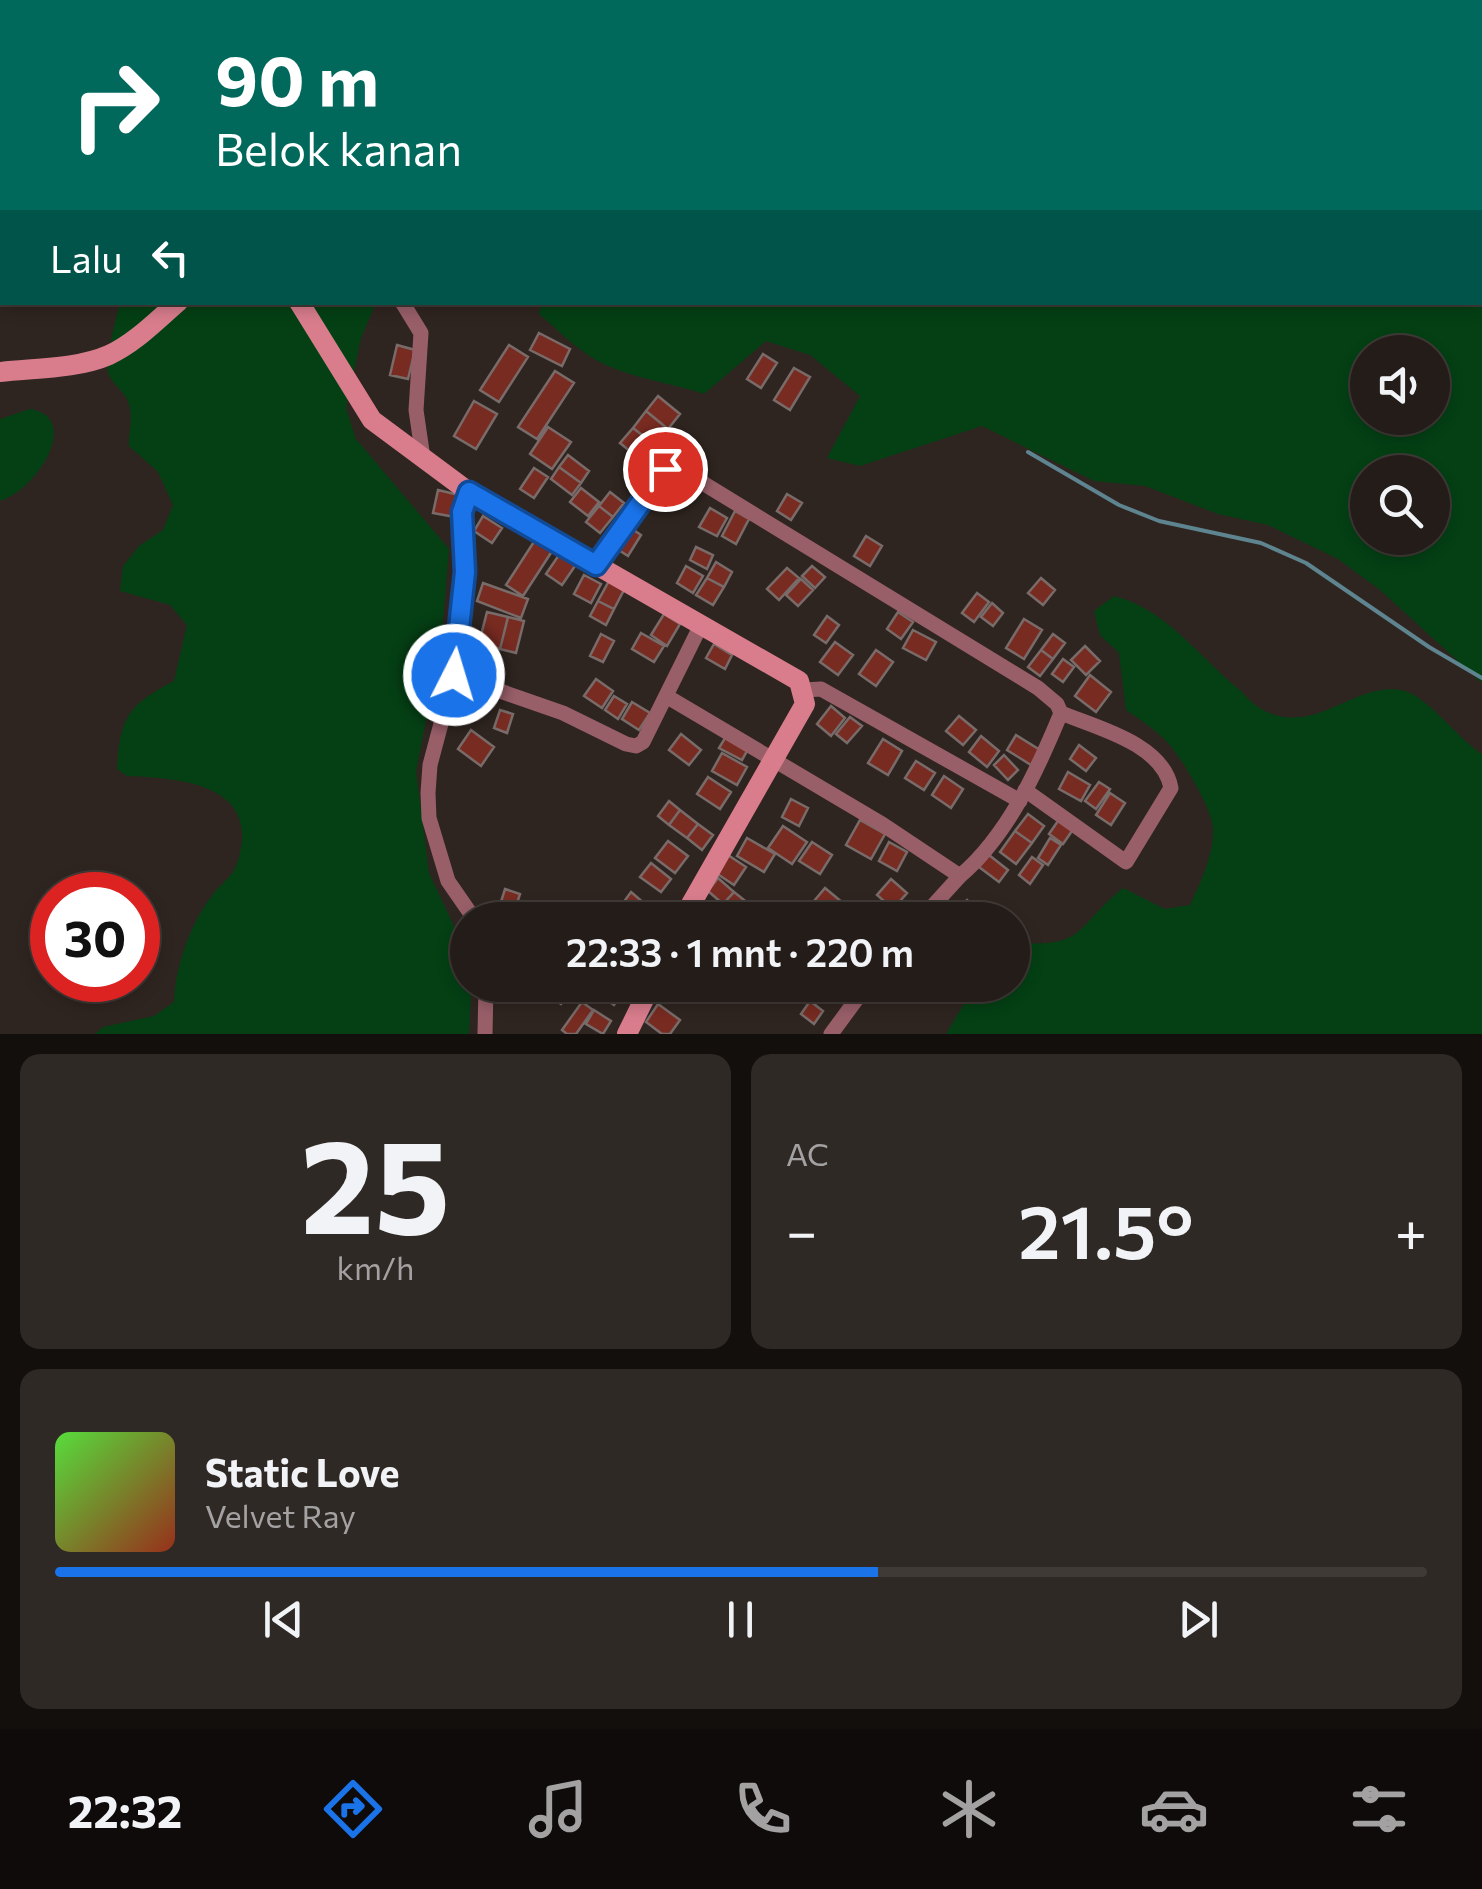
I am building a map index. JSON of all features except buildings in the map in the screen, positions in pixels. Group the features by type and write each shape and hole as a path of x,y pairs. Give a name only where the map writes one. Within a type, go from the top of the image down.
{"main road":[{"path":"0,372 102,358 126,345 174,305"},
{"path":"300,305 370,416 423,458 469,492 702,623 794,678 804,690 805,704 692,902"},
{"path":"627,1034 643,1002"}],"street":[{"path":"404,305 421,333 416,410 423,458"},
{"path":"596,565 665,469 675,466 1038,688 1062,713 1130,742 1163,766 1171,788 1126,862 1023,795 822,688 804,690"},
{"path":"463,902 448,881 430,818 430,765 454,675 465,572 462,512 469,492"},
{"path":"454,675 564,713 631,746 643,742 702,623"},
{"path":"666,696 882,824 960,876"},
{"path":"936,902 975,864 1023,795 1062,713"},
{"path":"484,1034 485,1002"},
{"path":"831,1034 855,1002"}],"green space":[{"path":"120,305 375,305 361,338 346,408 356,439 449,549 441,646 416,771 429,873 450,918 450,1002 471,1002 469,1034 95,1034 103,1027 154,1016 174,1002 186,945 206,904 234,870 242,840 240,820 232,805 219,794 183,782 127,776 117,769 129,714 174,681 187,625 170,605 120,591 123,566 139,546 163,530 173,505 158,472 129,446 129,405 107,366"},
{"path":"540,305 1482,305 1482,683 1380,590 1338,559 1268,525 1218,514 1145,486 1094,481 982,426 860,466 827,458 860,396 810,355 766,341 704,394 635,376 581,350 539,314"},
{"path":"30,409 45,415 53,425 49,454 28,483 0,501 0,419"},
{"path":"1114,596 1149,611 1255,705 1278,716 1315,714 1387,689 1405,691 1424,702 1482,754 1482,1034 946,1034 965,1002 1030,1002 1030,943 1068,938 1123,888 1165,909 1190,905 1202,878 1211,849 1212,820 1178,756 1155,731 1126,710 1119,653 1100,635 1094,611"}],"waterway":[{"path":"1028,452 1119,505 1159,521 1261,543 1306,563 1429,647 1482,678"}],"route":[{"path":"454,675 465,572 462,512 469,492 596,565 665,469"}]}
